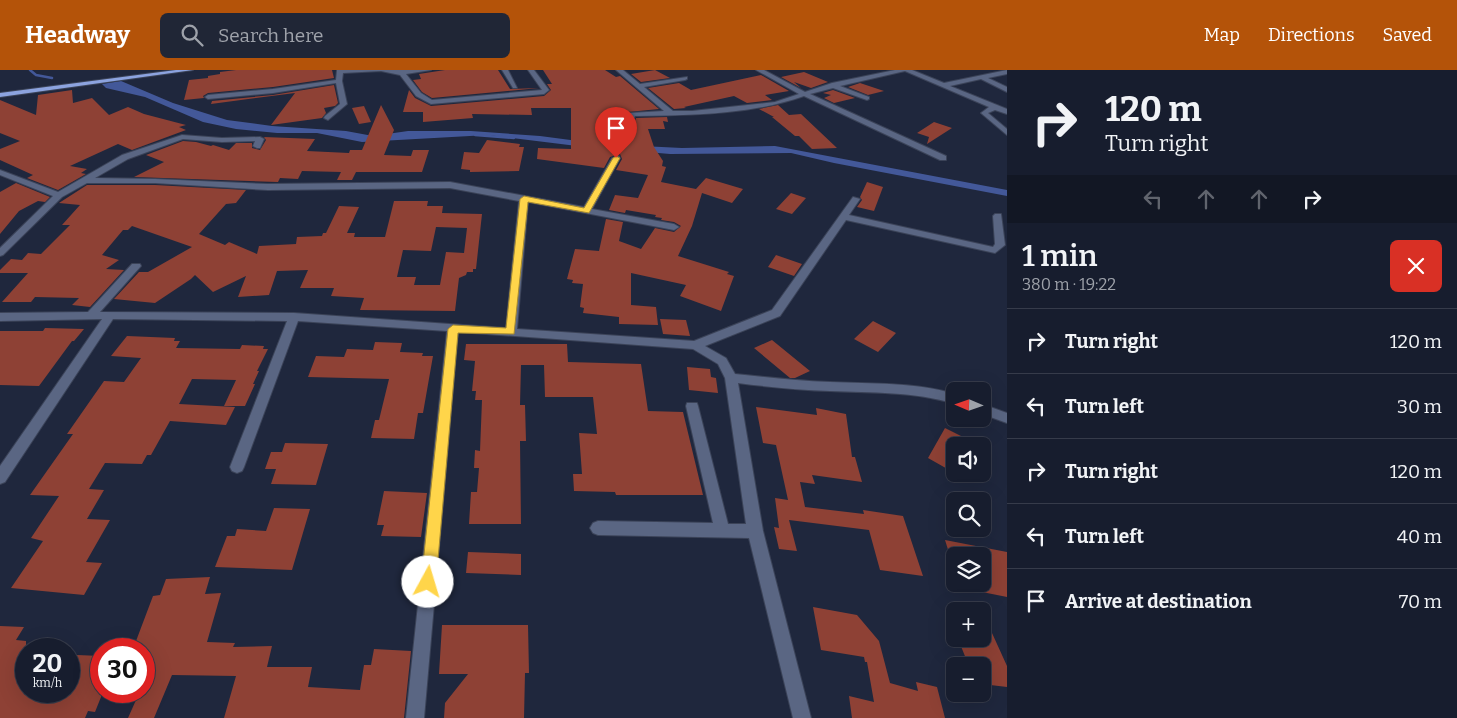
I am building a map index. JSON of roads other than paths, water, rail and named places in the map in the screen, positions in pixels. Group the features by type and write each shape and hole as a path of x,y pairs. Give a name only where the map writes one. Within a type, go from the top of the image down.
{"main road":[{"path":"0,88 50,84 145,70"},
{"path":"0,95 151,72 190,70"}],"street":[{"path":"328,118 344,104 339,81 340,71 379,70"},
{"path":"383,70 402,73 428,70"},
{"path":"505,70 515,87"},
{"path":"402,73 412,83 417,95 424,101 432,102 544,92 546,90 531,70"},
{"path":"620,70 671,113"},
{"path":"759,70 804,94 943,158"},
{"path":"623,139 632,114 738,109 776,104 832,86 903,70"},
{"path":"907,70 1007,112"},
{"path":"944,85 1007,72"},
{"path":"640,86 685,78"},
{"path":"984,78 1007,90"},
{"path":"208,97 274,91 339,81"},
{"path":"832,86 867,98"},
{"path":"996,107 984,113 1007,133"},
{"path":"0,253 59,195 125,157 182,137 222,140 260,139 257,146"},
{"path":"586,211 616,158"},
{"path":"0,172 59,195"},
{"path":"85,180 155,181 268,187 450,185 674,227"},
{"path":"511,331 524,199"},
{"path":"0,317 110,315 294,317 696,345 776,313 856,199"},
{"path":"844,217 995,250 1000,245 998,216"},
{"path":"91,315 136,266"},
{"path":"0,478 110,315"},
{"path":"237,467 294,317"},
{"path":"415,718 453,329"},
{"path":"696,345 722,361 731,378 755,531 802,718"},
{"path":"731,378 815,386 903,389 938,393 946,396"},
{"path":"692,406 722,531"},
{"path":"991,412 1007,418"},
{"path":"598,528 755,531"}],"water":[{"path":"121,81 173,103 227,120 272,126 346,131 373,136 408,131 471,131 540,136 601,144 682,148 775,146 1007,190 1007,196 791,153 670,154 577,146 488,135 362,142 317,133 277,133 236,129 203,122 145,97 106,88 102,84"}],"waterway":[{"path":"30,70 36,75 52,78"},
{"path":"475,135 514,138"}]}
